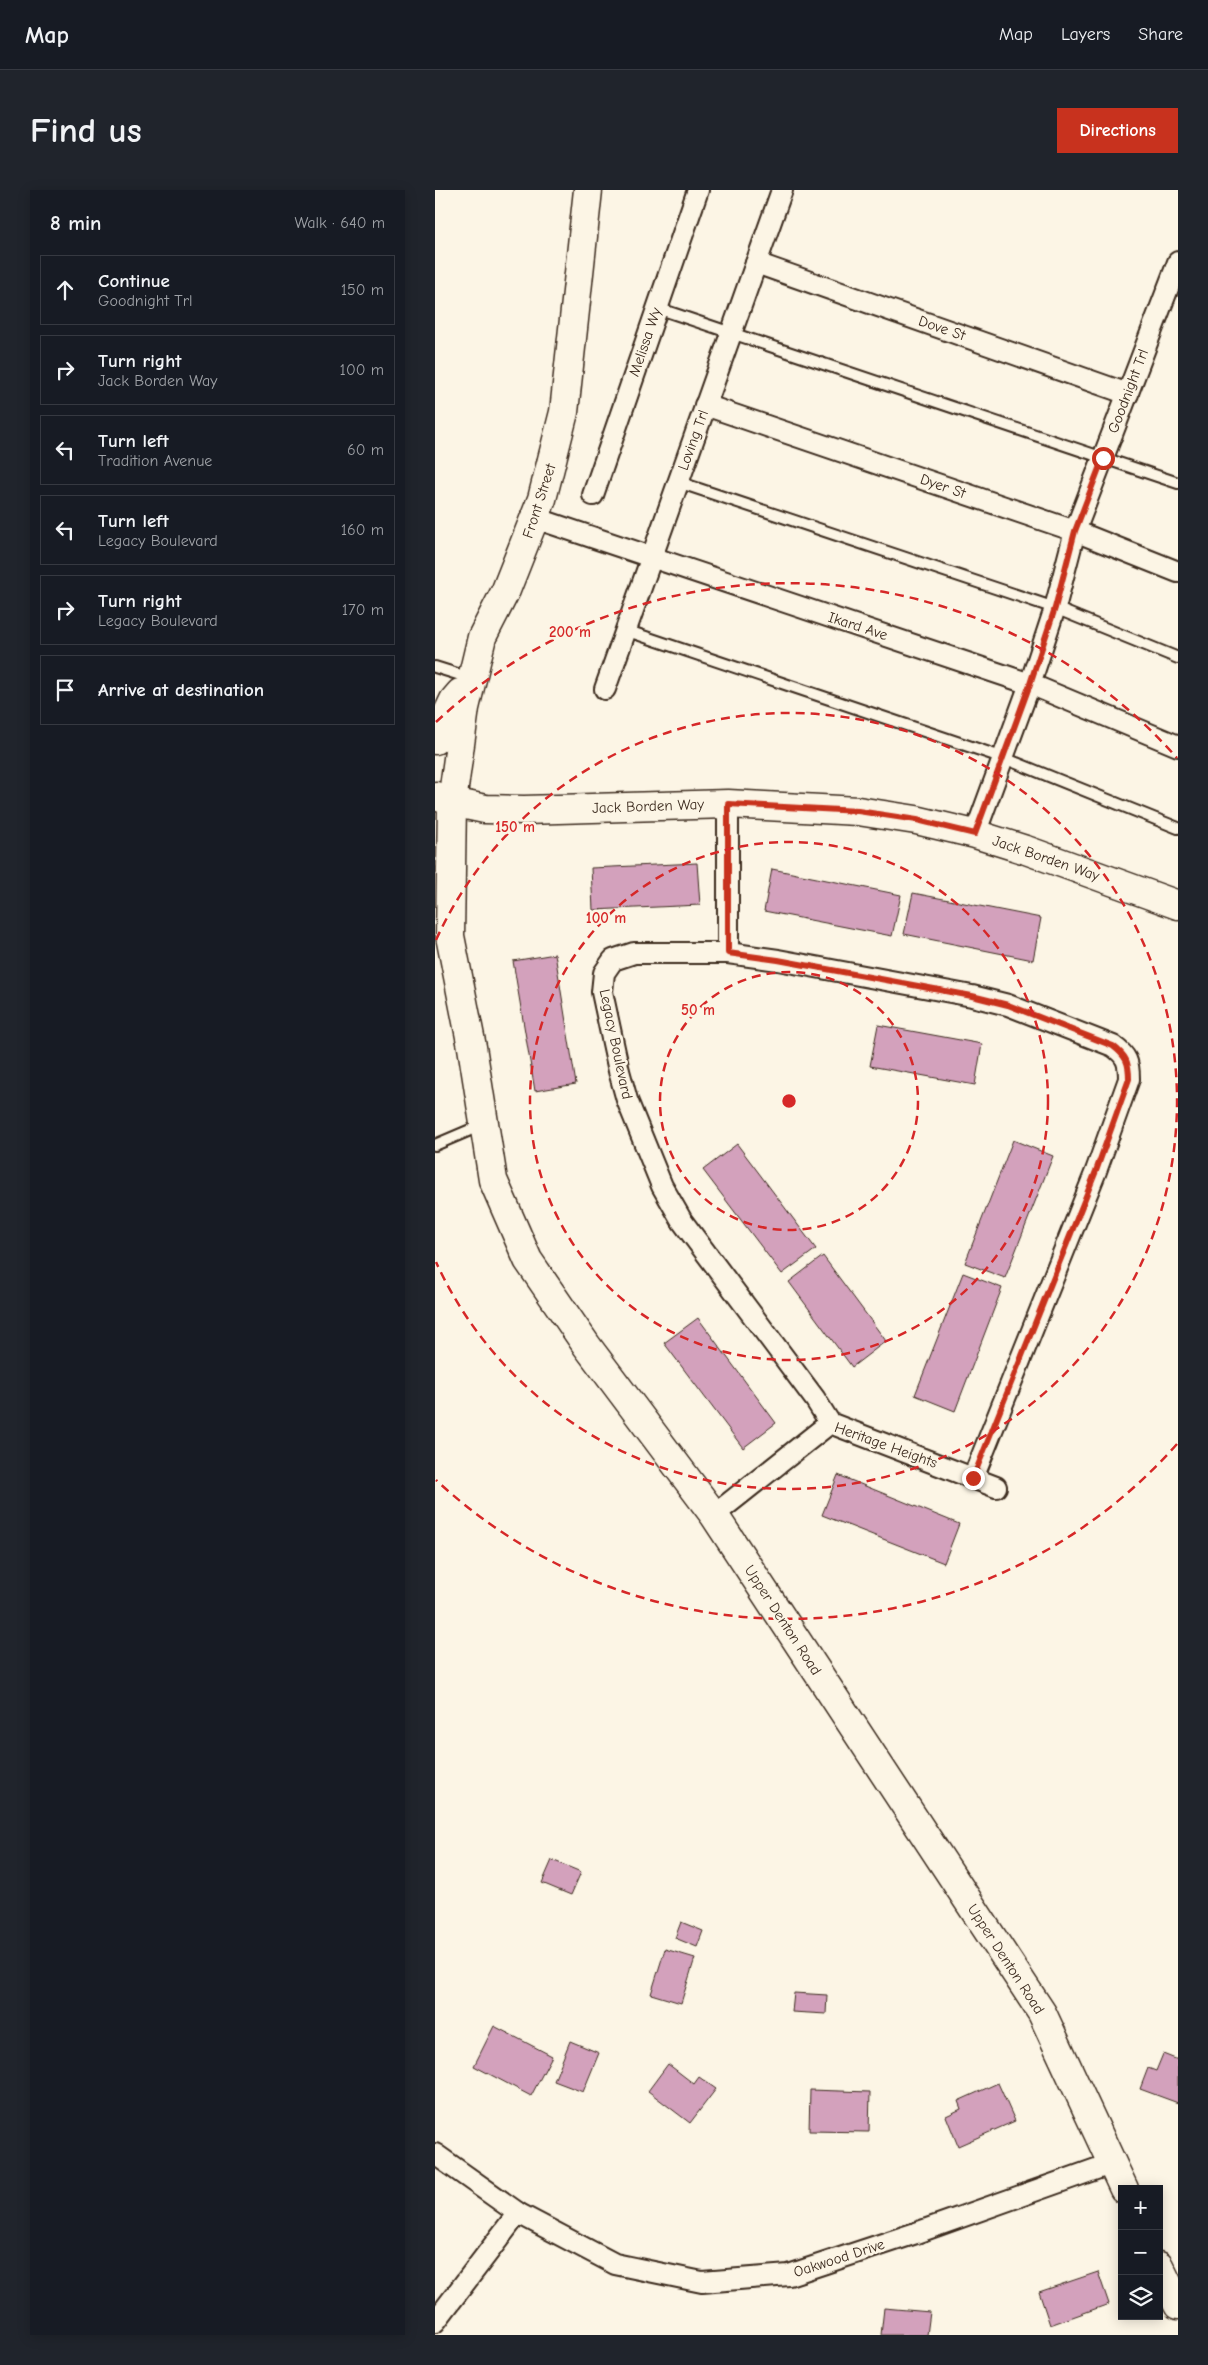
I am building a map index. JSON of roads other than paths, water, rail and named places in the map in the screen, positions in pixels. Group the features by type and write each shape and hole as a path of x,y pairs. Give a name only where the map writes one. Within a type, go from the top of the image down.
{"street":[{"name":"Front Street","path":"472,1047 450,936 444,798 482,637 506,590 542,500 564,412 588,190"},
{"name":"Melissa Wy","path":"593,495 697,190"},
{"name":"Loving Trl","path":"605,689 782,190"},
{"name":"Goodnight Trl","path":"975,834 1030,684 1055,608 1075,531 1178,262"},
{"name":"Dove St","path":"756,263 1128,394"},
{"name":"Dyer St","path":"705,405 1075,531 1178,572"},
{"name":"Ikard Ave","path":"535,518 1030,684 1178,746"},
{"path":"435,740 454,700 472,678"},
{"name":"Jack Borden Way","path":"444,798 485,809 524,810 728,804 858,811 917,820 975,834 1178,904"},
{"path":"728,804 728,953"},
{"name":"Legacy Boulevard","path":"830,1423 815,1399 682,1221 659,1177 627,1100 602,992 604,973 613,960 633,954 728,953 778,960 972,996 1008,1005 1113,1046 1126,1056 1129,1064 1129,1079 1099,1162 973,1478"},
{"name":"Upper Denton Road","path":"472,1047 493,1180 528,1260 587,1346 714,1516 1042,2013 1122,2185"},
{"name":"Heritage Heights","path":"714,1516 830,1423 996,1487"},
{"name":"Oakwood Drive","path":"435,2154 519,2212 615,2264 702,2282 789,2275 916,2233 1113,2163"},
{"path":"435,2322 519,2212"},
{"path":"1163,2274 1178,2305"}],"lane":[{"path":"657,308 1178,483"},
{"path":"678,482 1055,608 1178,658"},
{"path":"625,630 1004,758 1178,828"},
{"path":"435,667 472,678"},
{"path":"435,1145 485,1124"}]}
